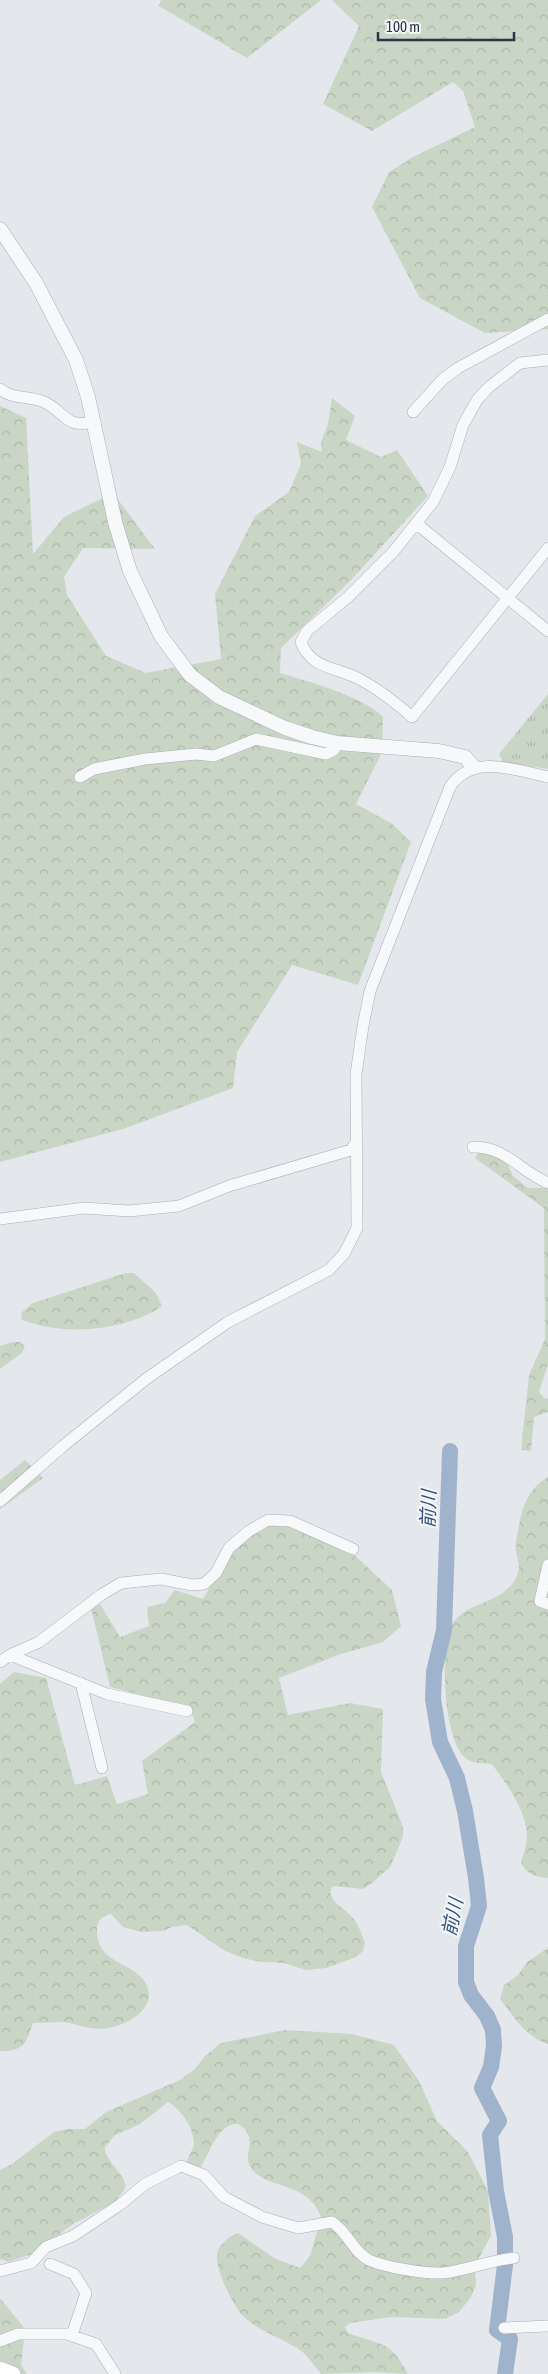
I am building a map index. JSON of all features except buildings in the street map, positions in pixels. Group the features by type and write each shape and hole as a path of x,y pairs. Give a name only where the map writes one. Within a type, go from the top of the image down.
{"main road":[{"path":"0,2369 14,2374"}],"street":[{"path":"0,228 36,283 76,360 95,422 115,522 130,572 162,636 178,661 190,675 219,698 285,728 337,743 439,751 465,757 474,767"},
{"path":"413,412 443,379 458,368 548,319"},
{"path":"548,360 520,362 489,387 477,400 463,425 444,480 433,502 416,524 362,584 307,631 300,642 304,652 310,659 320,665 359,678 385,694 412,717 548,548"},
{"path":"0,389 13,396 45,402 68,422 85,425 95,422"},
{"path":"416,524 462,558 548,631"},
{"path":"80,776 94,769 145,759 196,754 214,756 256,739 326,754 334,750 337,743"},
{"path":"0,1501 110,1407 198,1342 228,1322 329,1270 344,1254 357,1228 356,1074 370,991 450,787 455,780 474,767 501,767 548,777"},
{"path":"0,1219 84,1208 129,1211 178,1206 229,1186 351,1150 357,1141"},
{"path":"473,1147 500,1151 548,1183"},
{"path":"5,1658 39,1642 101,1595 121,1583 161,1579 192,1585 204,1584 216,1573 229,1548 249,1531 268,1520 290,1522 353,1549"},
{"path":"548,1565 540,1601 548,1604"},
{"path":"5,1658 108,1694 187,1711"},
{"path":"81,1683 102,1768"},
{"path":"0,2271 31,2263 46,2247 73,2236 121,2204 145,2184 181,2166 204,2176 224,2197 262,2217 298,2228 332,2222 338,2226 346,2238 368,2260 390,2267 442,2273 508,2259"},
{"path":"50,2264 74,2274 86,2293 72,2335"},
{"path":"504,2328 548,2326"},
{"path":"0,2341 18,2334 72,2335 96,2344 115,2374"}],"green space":[{"path":"161,0 321,0 247,58 159,6"},
{"path":"332,0 548,0 548,329 485,333 420,298 372,207 389,172 413,157 475,127 463,91 453,82 372,131 323,104 359,26"},
{"path":"332,398 355,416 346,440 381,457 397,450 428,496 351,580 281,648 280,673 349,696 374,709 383,717 382,752 356,804 391,823 411,842 358,985 292,965 237,1052 233,1088 123,1129 0,1162 0,406 26,418 33,554 64,517 113,493 155,549 83,548 64,577 67,595 106,656 146,673 221,659 215,594 255,516 289,492 301,464 297,442 322,452 321,442 328,424"},
{"path":"548,694 548,769 503,762 499,754"},
{"path":"481,1150 492,1153 508,1165 513,1176 528,1188 548,1188 548,1364 539,1392 545,1399 548,1398 548,1412 534,1417 531,1451 521,1450 529,1375 545,1339 544,1208 475,1158"},
{"path":"126,1273 134,1273 156,1293 162,1306 131,1321 93,1329 55,1328 37,1325 21,1319 22,1312 33,1303"},
{"path":"19,1342 25,1346 22,1353 0,1369 0,1346"},
{"path":"25,1460 43,1478 0,1509 0,1480"},
{"path":"548,1477 548,1878 532,1875 521,1863 527,1840 524,1817 515,1798 503,1780 492,1764 475,1762 464,1757 455,1742 447,1710 445,1672 448,1639 451,1627 456,1619 472,1607 501,1594 516,1578 519,1567 516,1543 524,1507 530,1494"},
{"path":"269,1523 289,1524 351,1552 392,1590 401,1626 383,1642 338,1655 279,1678 288,1715 350,1703 383,1709 381,1772 403,1827 403,1837 390,1867 372,1883 363,1889 333,1886 330,1892 336,1902 357,1924 365,1943 363,1951 356,1957 326,1968 306,1970 284,1963 261,1962 243,1958 225,1951 187,1925 172,1927 163,1931 141,1932 123,1927 111,1914 99,1920 97,1929 98,1940 102,1949 108,1955 139,1975 146,1984 149,1997 141,2012 126,2023 98,2029 64,2022 33,2023 23,2045 14,2050 0,2051 0,1684 14,1672 46,1678 75,1785 107,1776 117,1804 148,1794 142,1761 195,1722 190,1708 110,1687 91,1608 100,1604 120,1637 149,1626 147,1607 165,1603 175,1590 203,1599 231,1551"},
{"path":"548,1948 548,2044 527,2032 500,1999 504,1985 518,1975 527,1962"},
{"path":"285,2030 352,2034 394,2045 419,2081 437,2121 468,2152 488,2191 491,2236 475,2265 476,2285 471,2297 459,2312 445,2319 391,2317 350,2323 345,2327 348,2333 378,2343 390,2350 402,2363 408,2374 374,2372 321,2374 301,2350 257,2327 239,2312 229,2295 218,2265 218,2250 222,2244 238,2233 274,2258 300,2268 310,2256 321,2217 315,2205 307,2197 297,2191 266,2180 251,2168 248,2157 250,2140 245,2129 238,2124 225,2128 219,2134 200,2168 187,2163 194,2144 192,2132 178,2109 168,2102 140,2124 115,2135 105,2147 107,2156 126,2185 123,2192 113,2203 73,2224 35,2253 8,2262 0,2260 0,2170 12,2164 54,2132 69,2129 85,2129 106,2112 180,2080 195,2069 205,2056 221,2043"},
{"path":"0,2298 25,2329 21,2365 27,2374 0,2374"}],"waterway":[{"name":"前川","path":"450,1451 444,1630 434,1672 433,1699 440,1742 457,1778 465,1811 476,1878 479,1906 466,1946 466,1982 471,1995 487,2016 493,2030 494,2046 491,2067 482,2088 499,2121 490,2135 496,2191 505,2237 505,2265 497,2330 510,2339 505,2374"}]}
